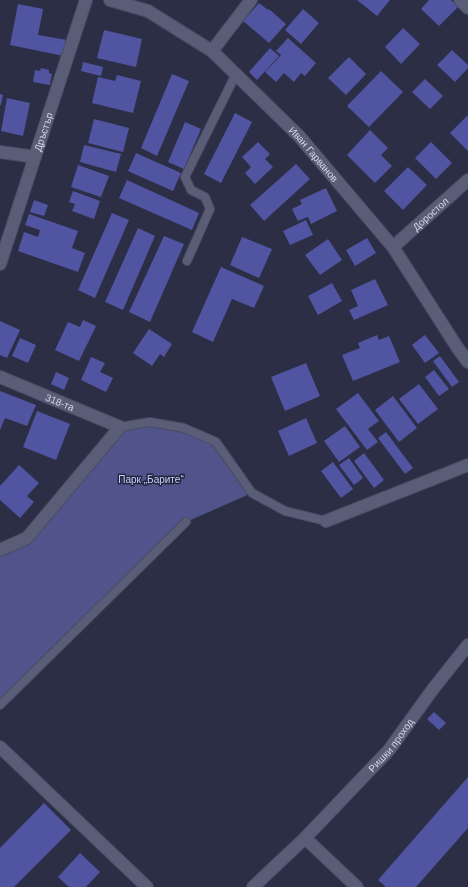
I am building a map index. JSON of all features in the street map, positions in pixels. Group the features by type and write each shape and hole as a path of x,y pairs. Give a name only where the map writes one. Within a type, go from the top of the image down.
{"street":[{"name":"Дръстър","path":"0,264 86,0"},
{"name":"Иван Гарванов","path":"110,0 148,11 212,51 299,136 393,247 468,362"},
{"path":"212,51 251,0"},
{"path":"460,0 468,8"},
{"path":"0,152 35,157"},
{"name":"Доростол","path":"393,247 468,180"},
{"name":"318-та","path":"0,377 120,427"},
{"path":"0,550 27,538 120,427"},
{"path":"326,521 468,465"},
{"name":"Ришки проход","path":"253,887 305,838 389,750 433,689 468,645"},
{"path":"0,747 147,887"},
{"path":"305,838 357,887"}],"lane":[{"path":"187,261 210,209 205,197 191,190 185,177 236,74"},
{"path":"120,427 150,422 184,428 216,442 252,493 285,512 326,521"},
{"path":"0,705 186,522"}],"green space":[{"name":"Парк „Барите“","path":"150,422 216,442 252,493 186,522 0,705 0,550 27,538 120,427"}],"building":[{"path":"357,0 390,0 377,16"},
{"path":"429,0 451,0 458,7 439,26 421,9"},
{"path":"259,3 268,10 269,9 286,24 269,43 243,21"},
{"path":"18,4 43,9 38,35 67,40 64,56 10,45"},
{"path":"303,9 319,23 301,44 285,30"},
{"path":"403,28 420,44 401,64 385,47"},
{"path":"104,30 142,39 136,67 97,58"},
{"path":"288,38 316,63 305,76 301,73 294,82 284,73 276,82 265,72 281,55 276,51"},
{"path":"270,48 279,56 257,80 249,72"},
{"path":"452,50 468,65 468,68 455,82 437,65"},
{"path":"349,57 366,74 346,95 328,78"},
{"path":"83,62 103,67 101,76 81,71"},
{"path":"41,68 49,70 49,73 52,74 50,85 33,82 35,70 40,71"},
{"path":"381,71 403,92 369,127 347,106"},
{"path":"172,74 189,81 157,156 141,148"},
{"path":"117,75 141,81 133,113 92,103 98,77 115,81"},
{"path":"425,79 443,96 430,109 412,92"},
{"path":"0,94 3,95 1,105 0,105"},
{"path":"7,98 30,103 23,136 1,131"},
{"path":"235,113 252,122 221,183 204,174"},
{"path":"468,115 468,151 450,133"},
{"path":"94,119 129,128 123,152 88,143"},
{"path":"185,122 201,129 184,169 168,162"},
{"path":"370,130 388,148 381,155 392,166 375,183 347,155"},
{"path":"258,142 270,154 265,159 273,167 255,184 245,173 251,167 242,157"},
{"path":"431,142 452,163 436,179 415,158"},
{"path":"84,145 121,154 116,172 80,162"},
{"path":"136,153 181,173 173,191 128,171"},
{"path":"296,164 310,179 264,221 250,205"},
{"path":"78,165 109,176 101,197 71,187"},
{"path":"408,167 427,185 403,210 384,191"},
{"path":"127,180 199,213 192,230 119,198"},
{"path":"326,188 337,211 311,224 308,217 298,221 292,209 302,204 300,200"},
{"path":"73,191 100,201 94,219 72,211 75,204 69,202"},
{"path":"34,200 48,205 44,216 30,212"},
{"path":"112,213 129,220 95,298 78,290"},
{"path":"29,214 78,231 72,248 85,253 78,272 18,251 24,232 38,237 40,230 25,225"},
{"path":"306,220 313,235 290,245 283,231"},
{"path":"138,228 155,236 123,310 105,302"},
{"path":"164,236 184,244 150,322 129,312"},
{"path":"242,237 272,249 259,278 230,265"},
{"path":"367,238 376,253 355,266 346,250"},
{"path":"328,239 342,260 320,275 305,255"},
{"path":"221,267 264,286 254,308 232,299 213,342 192,332"},
{"path":"375,279 388,305 354,320 349,310 358,306 351,290"},
{"path":"332,283 342,301 318,315 308,296"},
{"path":"83,320 96,326 79,361 55,350 68,322 80,327"},
{"path":"0,321 20,330 7,358 0,355"},
{"path":"149,329 172,344 164,357 160,354 152,366 133,353"},
{"path":"377,335 379,340 389,336 400,362 353,381 342,355 360,348 358,343"},
{"path":"425,335 439,353 425,363 412,345"},
{"path":"20,338 36,345 28,363 12,356"},
{"path":"440,356 459,382 452,387 433,361"},
{"path":"91,357 105,363 100,372 113,378 106,392 81,380"},
{"path":"306,363 320,396 285,411 271,377"},
{"path":"434,370 449,389 439,396 425,377"},
{"path":"56,372 69,378 64,390 51,384"},
{"path":"419,384 438,409 418,424 399,399"},
{"path":"0,391 36,405 27,426 5,418 0,430"},
{"path":"358,393 379,421 368,429 378,442 367,450 336,409"},
{"path":"393,396 417,428 399,442 375,410"},
{"path":"37,411 70,424 56,460 23,447"},
{"path":"306,418 317,443 289,456 278,431"},
{"path":"345,426 360,447 339,462 324,441"},
{"path":"386,432 413,468 405,474 378,438"},
{"path":"364,453 384,480 374,488 354,461"},
{"path":"349,458 363,478 354,485 339,465"},
{"path":"333,462 353,489 341,498 321,471"},
{"path":"19,465 39,483 27,496 34,502 20,518 0,500 0,486"},
{"path":"434,712 446,723 439,730 427,719"},
{"path":"468,777 468,828 416,887 386,887 378,880"},
{"path":"44,803 71,830 14,887 0,887 0,848"},
{"path":"80,853 100,872 86,887 69,887 58,877"}]}
